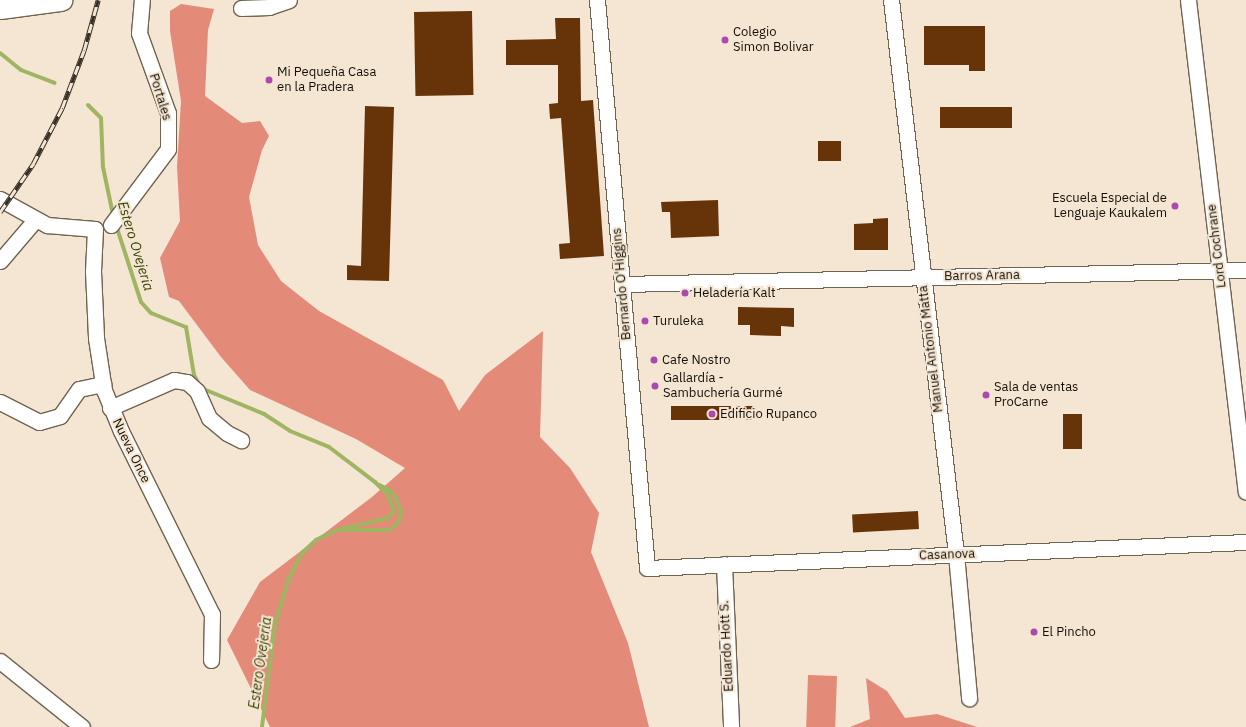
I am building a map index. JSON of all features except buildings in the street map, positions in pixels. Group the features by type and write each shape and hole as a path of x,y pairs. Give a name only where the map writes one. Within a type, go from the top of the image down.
{"main road":[{"path":"0,5 12,0"},
{"path":"0,8 61,0"}],"street":[{"name":"Portales","path":"115,220 168,149 168,113 139,33 142,0"},
{"path":"241,8 270,7 289,0"},
{"name":"Bernardo O'Higgins","path":"597,0 648,568"},
{"name":"Manuel Antonio Matta","path":"891,0 956,554 969,698"},
{"name":"Lord Cochrane","path":"1188,0 1246,492"},
{"path":"0,199 36,219 0,261"},
{"name":"Nueva Once","path":"36,219 47,225 95,229 93,286 97,350 103,384 110,408 212,614 211,660"},
{"name":"Barros Arana","path":"622,284 1246,270"},
{"path":"110,408 174,380 188,382 196,391 209,418 227,433 241,440"},
{"path":"0,402 39,422 60,416 79,389 103,384"},
{"name":"Casanova","path":"648,568 1246,542"},
{"name":"Eduardo Hott S.","path":"724,564 731,727"},
{"path":"0,661 82,727"}],"shaded area":[{"path":"181,4 214,9 208,30 205,96 242,123 260,121 269,136 262,150 249,197 258,245 281,281 319,311 443,380 459,411 485,375 543,331 540,437 570,468 599,513 591,552 628,643 649,727 270,727 227,640 260,582 372,497 405,468 356,439 250,390 221,357 179,301 169,297 160,258 180,221 177,167 181,101 170,31 170,11"},
{"path":"808,675 837,676 835,727 806,727"},
{"path":"866,678 887,691 905,718 937,714 977,727 850,727 870,719"}],"waterway":[{"name":"Estero Ovejeria","path":"0,53 21,70 55,83"},
{"name":"Estero Ovejeria","path":"88,105 101,118 103,167 113,215"},
{"name":"Estero Ovejeria","path":"116,225 141,302 151,313 186,327 194,375 201,388 264,414 290,431 329,447 375,482 387,494 394,511 388,518 337,530 316,540 302,553 288,581 275,625 262,727"},
{"name":"Estero Ovejeria","path":"342,530 389,530 398,523 401,512 397,500 391,491 379,485"}],"railway":[{"path":"0,212 33,164 62,108 84,50 98,0"}],"place":[{"name":"Colegio Simon Bolivar","path":"725,40"},
{"name":"Mi Pequeña Casa en la Pradera","path":"269,80"},
{"name":"Escuela Especial de Lenguaje Kaukalem","path":"1175,206"},
{"name":"Heladería Kalt","path":"685,293"},
{"name":"Turuleka","path":"645,321"},
{"name":"Cafe Nostro","path":"654,360"},
{"name":"Gallardía - Sambuchería Gurmé","path":"655,386"},
{"name":"Sala de ventas ProCarne","path":"986,395"},
{"name":"Edificio Rupanco","path":"712,414"},
{"name":"El Pincho","path":"1034,632"}]}
